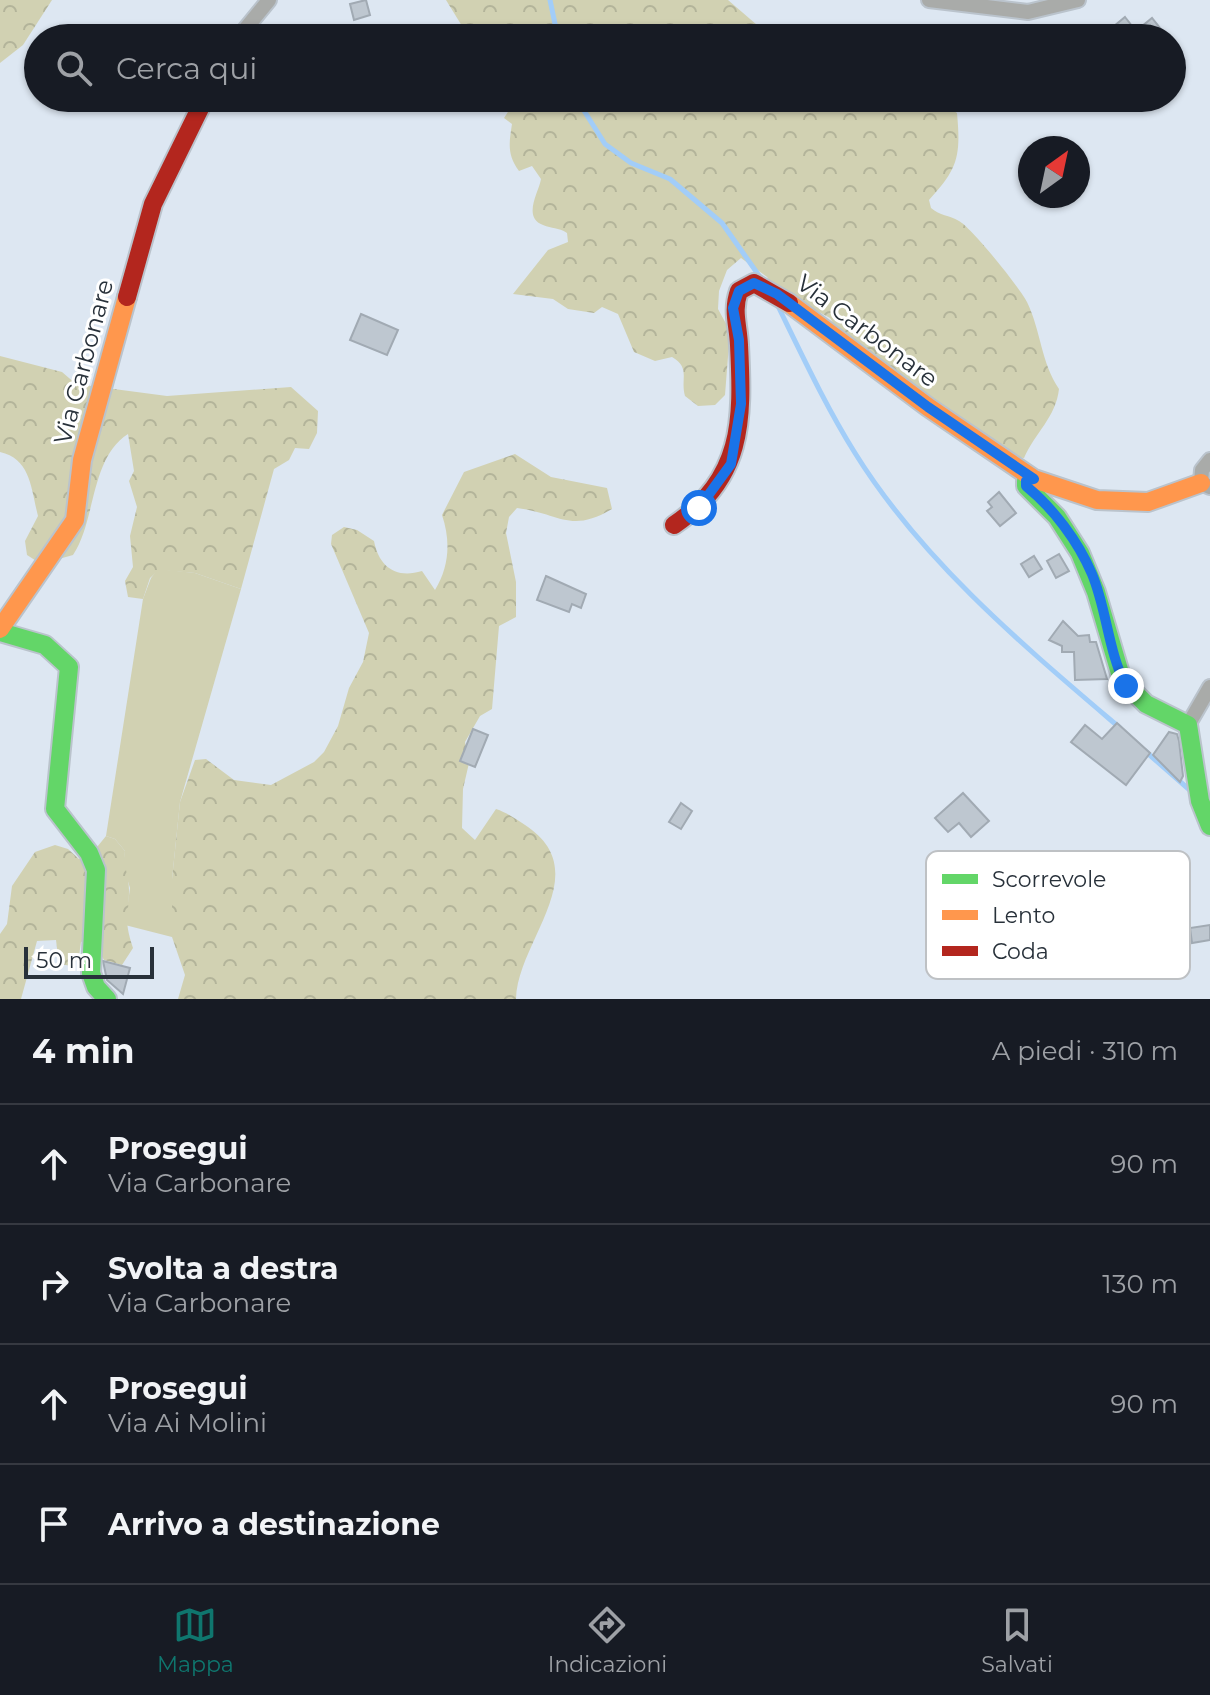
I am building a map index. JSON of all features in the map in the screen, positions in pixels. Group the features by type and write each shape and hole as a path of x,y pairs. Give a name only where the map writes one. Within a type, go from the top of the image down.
{"street":[{"path":"249,24 269,0"},
{"path":"929,0 1028,12 1078,0"},
{"name":"Via Carbonare","path":"107,999 96,990 89,978 98,906 96,868 88,851 63,824 55,809 69,667 45,645 0,631 75,520 82,460 153,204 198,112"},
{"name":"Via Carbonare","path":"674,525 699,508 731,464 741,404 739,340 733,308 739,291 754,283 777,294 928,407 1034,479 1097,500 1148,502 1206,485 1202,470 1210,460"},
{"path":"1034,479 1026,481 1026,486 1042,499 1066,530 1092,573 1117,668 1126,686 1149,707 1188,725"},
{"path":"1210,687 1188,725 1198,767 1195,787 1198,806 1210,826"}],"green space":[{"path":"0,0 52,0 37,24 24,24 24,43 0,63"},
{"path":"446,0 728,0 756,24 461,24"},
{"path":"508,112 956,112 958,151 952,170 929,200 931,208 955,219 974,234 1027,302 1048,369 1059,389 1050,417 1024,458 1015,457 845,342 830,318 776,289 767,277 741,258 727,270 719,291 718,309 730,331 725,395 715,405 698,406 685,396 683,370 678,361 672,357 655,361 634,352 618,314 602,307 594,313 568,309 553,299 513,294 548,250 568,242 567,233 543,225 534,216 533,204 541,179 532,166 519,171 512,160 512,124 504,118"},
{"path":"0,356 62,372 76,384 167,396 291,387 318,411 317,433 309,449 295,448 289,460 274,469 241,589 195,573 159,570 150,578 143,599 128,597 125,581 133,567 130,536 137,507 129,481 134,471 128,434 107,458 73,555 41,564 27,555 25,541 38,516 24,468 18,461 0,452"},
{"path":"515,454 551,477 607,488 612,509 575,521 517,508 509,517 506,533 516,582 516,617 499,626 492,709 480,716 465,742 469,763 463,789 462,828 475,840 496,809 528,827 547,845 555,865 554,887 548,908 528,954 516,999 178,999 185,975 172,937 172,879 180,802 195,760 206,759 234,780 271,785 314,762 324,752 338,726 349,688 363,662 369,633 331,544 332,535 344,527 357,530 374,541 380,558 390,569 404,573 422,571 435,590 447,554 447,535 442,515 464,472"},
{"path":"158,569 195,573 241,589 180,802 172,879 172,937 125,925 130,888 123,865 125,851 115,839 106,836 143,599"},
{"path":"106,836 115,839 125,851 129,890 127,923 133,948 122,965 104,960 92,938 81,942 79,956 72,966 59,964 56,940 37,941 21,999 0,999 0,934 7,924 12,886 35,852 55,845 68,849 79,859 89,857"}],"building":[{"path":"366,0 370,15 354,20 350,4"},
{"path":"1125,17 1130,24 1117,24"},
{"path":"361,314 398,330 387,355 350,340"},
{"path":"999,492 1016,513 1000,526 987,511 992,507 988,502"},
{"path":"1059,554 1069,571 1056,578 1047,561"},
{"path":"1034,556 1042,569 1029,577 1021,564"},
{"path":"546,576 586,594 581,608 572,604 569,612 537,600"},
{"path":"1063,621 1078,636 1089,635 1090,642 1096,642 1107,679 1075,680 1074,652 1062,652 1062,646 1049,640"},
{"path":"1117,723 1150,753 1126,785 1071,742 1085,725 1102,739"},
{"path":"473,729 488,735 475,767 460,761"},
{"path":"1169,732 1177,734 1179,741 1183,776 1180,782 1153,755"},
{"path":"963,793 989,821 971,837 959,823 948,832 935,818"},
{"path":"681,803 692,811 681,829 669,822"},
{"path":"1210,925 1210,940 1192,943 1190,928"},
{"path":"103,961 130,968 123,994 107,980"}],"waterway":[{"path":"550,0 555,24"},
{"path":"585,112 605,144 631,163 670,179 722,223 760,277"},
{"path":"776,302 844,435 911,530 977,600 1120,728"},
{"path":"1145,751 1192,792"}],"traffic: fast":[{"path":"1032,480 1026,481 1026,486 1057,517 1080,553 1096,592 1122,680 1146,704 1188,725 1200,801 1210,826"},
{"path":"0,632 45,645 69,667 55,809 89,853 96,870 91,973 96,987 107,999"}],"traffic: slow":[{"path":"0,629 75,520 82,460 127,297"},
{"path":"789,303 928,407 1034,479 1097,500 1148,502 1201,483"}],"traffic: jam":[{"path":"127,297 153,204 198,112"},
{"path":"674,525 697,507 714,488 734,446 740,399 736,311 739,291 754,283 789,303"}],"route":[{"path":"699,508 731,464 741,404 739,340 733,308 739,291 754,283 777,294 807,320 1034,479 1026,481 1026,486 1042,499 1066,530 1092,573 1117,668 1126,686"}]}
